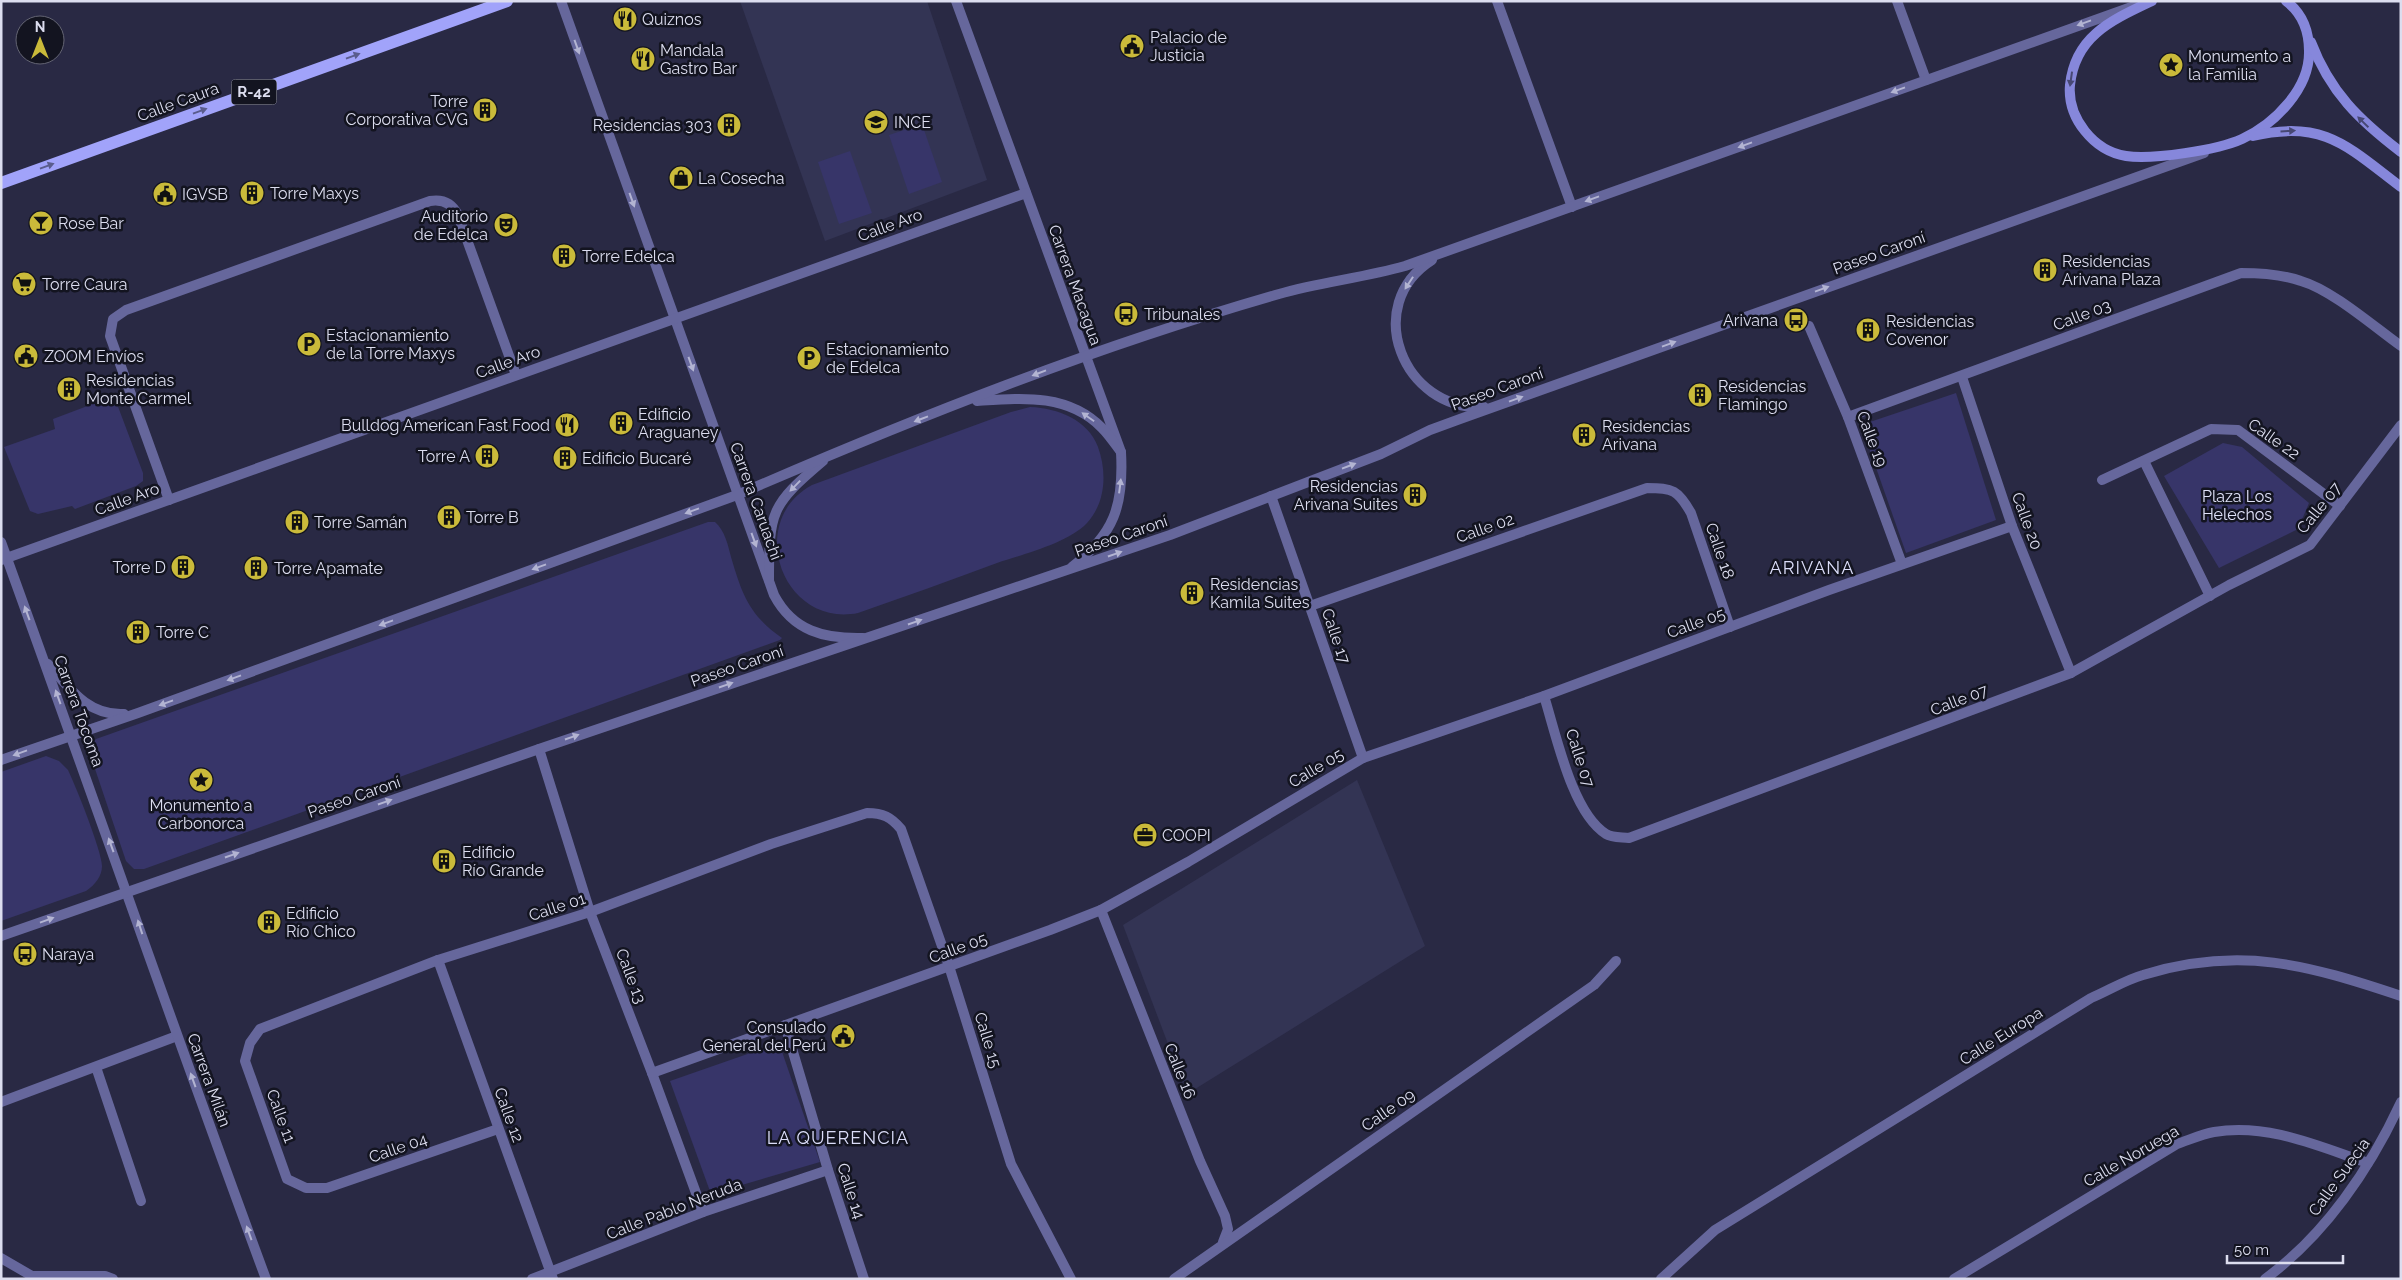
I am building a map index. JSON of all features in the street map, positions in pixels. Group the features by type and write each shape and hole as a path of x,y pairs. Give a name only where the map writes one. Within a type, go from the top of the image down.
{"main road":[{"name":"Calle Caura","path":"1,183 507,1"},
{"name":"Paseo Caroní","path":"2152,1 2112,22 2094,34 2082,48 2072,72 2070,88 2073,109 2082,128 2093,140 2125,156 2144,157 2183,153 2240,140 2275,116 2302,85 2309,64 2308,34 2298,12 2286,1"},
{"path":"2297,1 2316,54 2339,95 2367,126 2401,152"},
{"path":"2240,140 2284,130 2326,135 2353,151 2401,187"}],"street":[{"name":"Carrera Caruachi","path":"561,1 737,494 781,609 792,621 827,636 869,637"},
{"name":"Carrera Macagua","path":"956,1 1121,452 1119,494 1115,514 1107,532 1094,550 1069,569"},
{"path":"1497,1 1572,207"},
{"path":"1897,1 1926,80"},
{"path":"1,760 138,713 737,494 832,454 1085,355 1282,293 1366,277 1405,266 2147,1"},
{"name":"Paseo Caroní","path":"1,936 539,748 1170,535 1380,454 1430,430 1494,406 2240,140"},
{"name":"Calle Aro","path":"4,559 1026,192"},
{"path":"170,500 111,340 111,323 117,315 126,310 430,201 443,201 450,204 458,215 516,375"},
{"path":"1446,252 1417,272 1402,296 1396,326 1402,358 1419,382 1445,402 1467,407 1494,406"},
{"name":"Calle 03","path":"1848,417 1962,377 2241,273 2268,273 2303,281 2334,298 2401,346"},
{"name":"Calle 19","path":"1809,326 1848,417 1902,564"},
{"name":"Calle 20","path":"1962,377 2012,526 2072,673"},
{"path":"966,401 1025,398 1052,401 1071,406 1088,416 1102,428 1121,452"},
{"name":"Calle 07","path":"1544,696 1578,801 1593,824 1608,836 1629,838 2072,673 2210,596 2310,545 2401,426"},
{"name":"Calle 22","path":"2102,480 2211,429 2238,430 2340,506"},
{"path":"769,580 772,520 780,503 795,485 832,454"},
{"path":"2144,461 2210,596"},
{"name":"Calle 02","path":"1310,606 1647,488 1673,489"},
{"name":"Calle 18","path":"1673,489 1682,498 1691,513 1730,626"},
{"name":"Calle 17","path":"1271,496 1363,758"},
{"name":"Calle 05","path":"652,1073 1101,910 1188,862 1363,758 1544,696 1730,626 2012,526"},
{"name":"Carrera Tocoma","path":"1,542 4,559 44,659 128,891"},
{"path":"44,659 76,696 100,712 115,715 138,713"},
{"name":"Calle 13","path":"539,748 590,912 703,1212"},
{"name":"Calle 01","path":"250,1043 260,1029 438,960 590,912 771,844 867,813 881,813"},
{"name":"Calle 15","path":"881,813 893,819 901,829 950,966 1011,1164 1071,1279"},
{"name":"Carrera Milán","path":"128,891 177,1036 266,1279"},
{"name":"Calle 16","path":"1101,910 1200,1161 1225,1216 1228,1229 1224,1242"},
{"name":"Calle Europa","path":"1661,1279 1715,1230 2091,998 2141,975 2192,963 2227,958 2329,972 2401,996"},
{"name":"Calle 12","path":"438,960 552,1275"},
{"name":"Calle 09","path":"1174,1279 1224,1242 1594,985 1616,961"},
{"name":"Calle 14","path":"785,1025 828,1170 864,1279"},
{"path":"1,1102 177,1036"},
{"name":"Calle 11","path":"250,1043 245,1061 287,1179 306,1188"},
{"path":"96,1067 141,1200"},
{"name":"Calle Suecia","path":"2265,1279 2306,1244 2340,1204 2382,1143 2401,1102"},
{"name":"Calle 04","path":"306,1188 327,1188 498,1129"},
{"name":"Calle Noruega","path":"1954,1279 2177,1144 2213,1132 2246,1129 2282,1134 2368,1163"},
{"name":"Calle Pablo Neruda","path":"532,1279 552,1275 703,1212 828,1170"},
{"path":"1,1258 32,1276 105,1276 113,1279"}],"shaded area":[{"name":"INCE","path":"740,1 927,1 987,180 825,241"},
{"path":"1357,780 1425,946 1187,1094 1123,925"}],"green space":[{"path":"922,124 942,182 909,194 889,135"},
{"path":"850,151 872,213 839,224 818,162"},
{"path":"1956,393 1996,520 1906,553 1861,425"},
{"path":"114,396 143,473 143,481 136,486 75,509 72,506 38,514 30,511 4,447 55,429 53,419"},
{"path":"1030,407 1051,410 1071,417 1087,430 1098,447 1103,466 1101,496 1093,515 1079,530 1045,547 858,613 831,613 809,604 792,589 781,568 777,545 780,522 792,501 812,485 1011,412"},
{"name":"Plaza Los Helechos","path":"2223,443 2242,447 2309,503 2298,529 2219,568 2164,476"},
{"path":"708,522 715,522 724,534 739,582 748,603 762,621 782,638 780,640 144,869 134,869 126,861 91,757 91,744 96,739"},
{"path":"46,756 59,761 68,770 82,803 101,858 101,873 95,883 86,891 1,921 1,772"},
{"path":"779,1043 820,1162 711,1194 670,1081"}],"place":[{"name":"Quiznos","path":"625,19"},
{"name":"Palacio de Justicia","path":"1132,46"},
{"name":"Mandala Gastro Bar","path":"643,59"},
{"name":"Monumento a la Familia","path":"2171,65"},
{"name":"Torre Corporativa CVG","path":"485,110"},
{"name":"INCE","path":"876,122"},
{"name":"Residencias 303","path":"729,125"},
{"name":"La Cosecha","path":"681,178"},
{"name":"Torre Maxys","path":"252,193"},
{"name":"IGVSB","path":"165,194"},
{"name":"Rose Bar","path":"41,223"},
{"name":"Auditorio de Edelca","path":"506,225"},
{"name":"Torre Edelca","path":"564,256"},
{"name":"Residencias Arivana Plaza","path":"2045,270"},
{"name":"Torre Caura","path":"24,284"},
{"name":"Tribunales","path":"1126,314"},
{"name":"Arivana","path":"1796,320"},
{"name":"Residencias Covenor","path":"1868,330"},
{"name":"Estacionamiento de la Torre Maxys","path":"309,344"},
{"name":"ZOOM Envíos","path":"26,356"},
{"name":"Estacionamiento de Edelca","path":"809,358"},
{"name":"Residencias Monte Carmel","path":"69,389"},
{"name":"Residencias Flamingo","path":"1700,395"},
{"name":"Edificio Araguaney","path":"621,423"},
{"name":"Bulldog American Fast Food","path":"567,425"},
{"name":"Residencias Arivana","path":"1584,435"},
{"name":"Torre A","path":"487,456"},
{"name":"Edificio Bucaré","path":"565,458"},
{"name":"Residencias Arivana Suites","path":"1415,495"},
{"name":"Torre B","path":"449,517"},
{"name":"Torre Samán","path":"297,522"},
{"name":"Torre D","path":"183,567"},
{"name":"Torre Apamate","path":"256,568"},
{"name":"Residencias Kamila Suites","path":"1192,593"},
{"name":"Torre C","path":"138,632"},
{"name":"Monumento a Carbonorca","path":"201,780"},
{"name":"COOPI","path":"1145,835"},
{"name":"Edificio Río Grande","path":"444,861"},
{"name":"Edificio Río Chico","path":"269,922"},
{"name":"Naraya","path":"25,954"},
{"name":"Consulado General del Perú","path":"843,1036"}],"district":[{"name":"ARIVANA","path":"1812,567"},
{"name":"LA QUERENCIA","path":"838,1137"}]}
